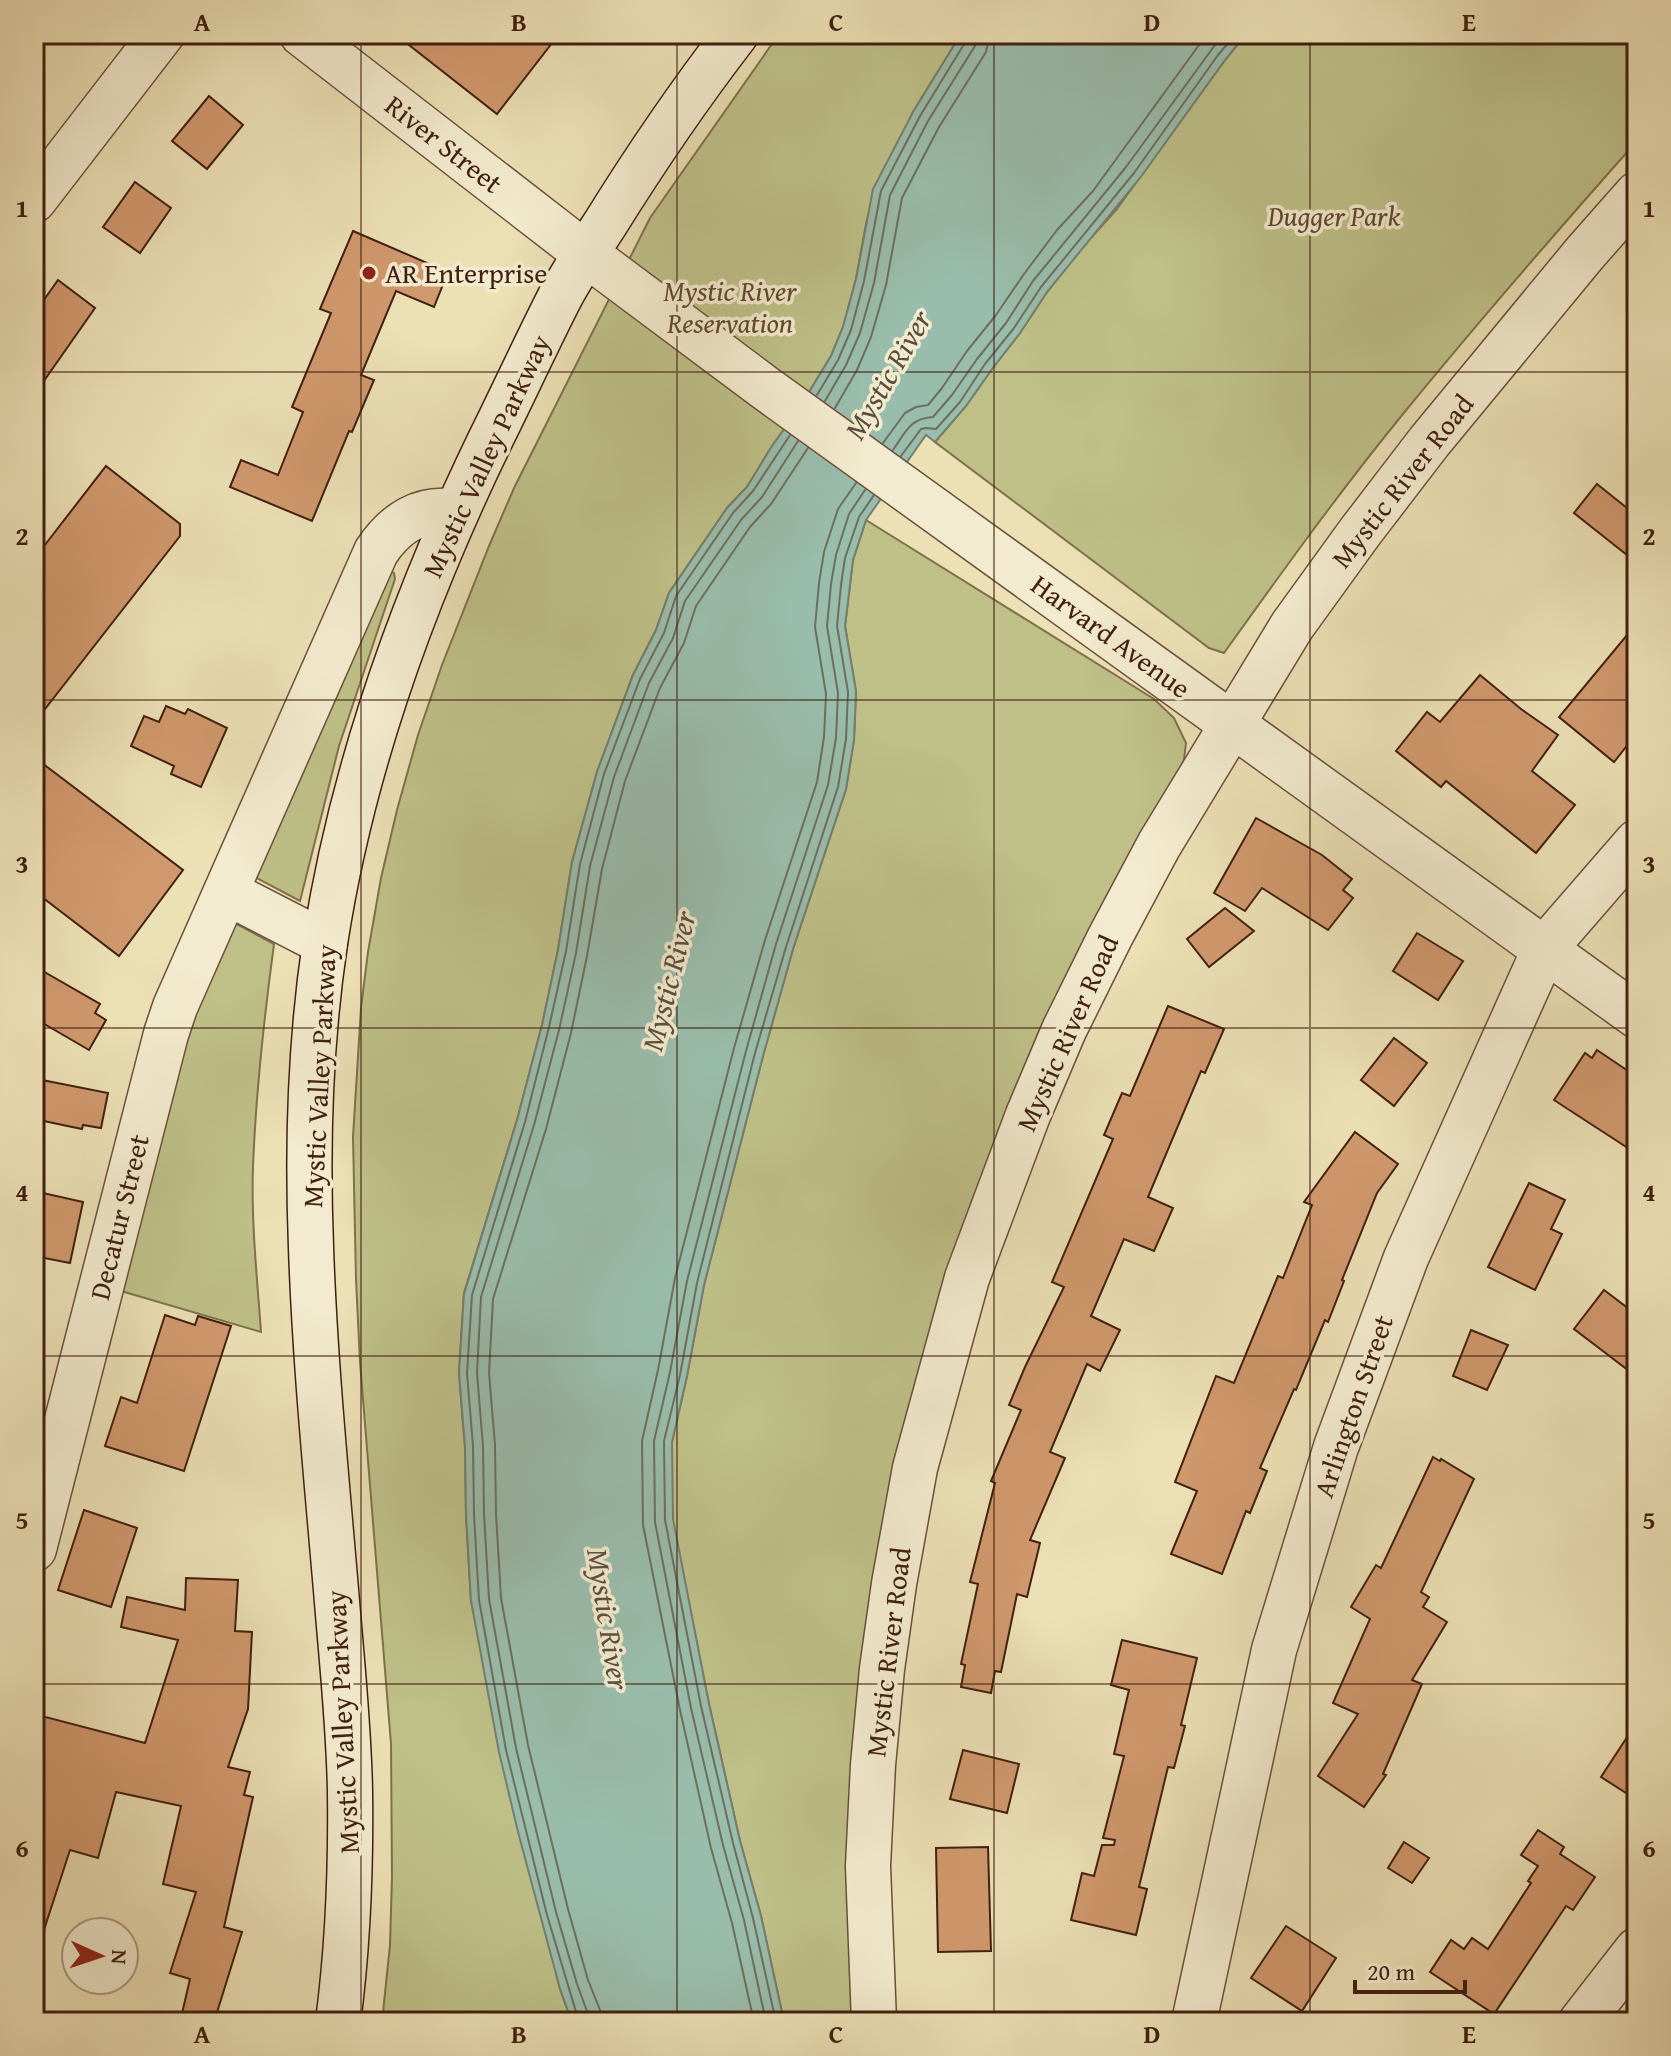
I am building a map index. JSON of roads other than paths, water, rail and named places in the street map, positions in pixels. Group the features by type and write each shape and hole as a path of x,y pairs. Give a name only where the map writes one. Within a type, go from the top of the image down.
{"street":[{"path":"34,200 162,34"},
{"name":"River Street","path":"302,34 586,254"},
{"name":"Mystic Valley Parkway","path":"338,2022 348,1916 350,1789 317,1357 309,1198 319,997 325,943 345,843 379,719 428,577 456,512 556,307 586,254 687,97 736,34"},
{"name":"Mystic River Road","path":"874,2022 868,1866 873,1765 894,1584 915,1468 967,1278 1028,1115 1064,1030 1159,845 1292,626 1429,442 1637,194"},
{"name":"Harvard Avenue","path":"586,254 950,522 1637,1016"},
{"name":"Decatur Street","path":"34,1549 170,1020 376,552 403,522 426,512 456,512"},
{"name":"Arlington Street","path":"1194,2022 1274,1650 1336,1447 1406,1258 1545,948 1637,842"},
{"path":"226,892 325,943"},
{"path":"1581,2022 1637,1950"}],"water":[{"name":"Mystic River","path":"961,34 1246,34 1140,178 1047,292 966,406 935,442 926,435 866,520 853,560 845,626 856,691 854,740 846,789 793,949 763,1056 704,1285 672,1442 673,1519 709,1704 784,2022 572,2022 560,1989 518,1832 499,1752 471,1601 459,1373 464,1294 517,1120 542,1025 572,862 597,772 633,675 656,630 669,593 727,508 747,487 831,356 843,327 856,279 873,189 913,112"}],"place":[{"name":"AR Enterprise","path":"369,273"}],"park label":[{"name":"Dugger Park","path":"1334,216"},
{"name":"Mystic River Reservation","path":"730,307"}]}
